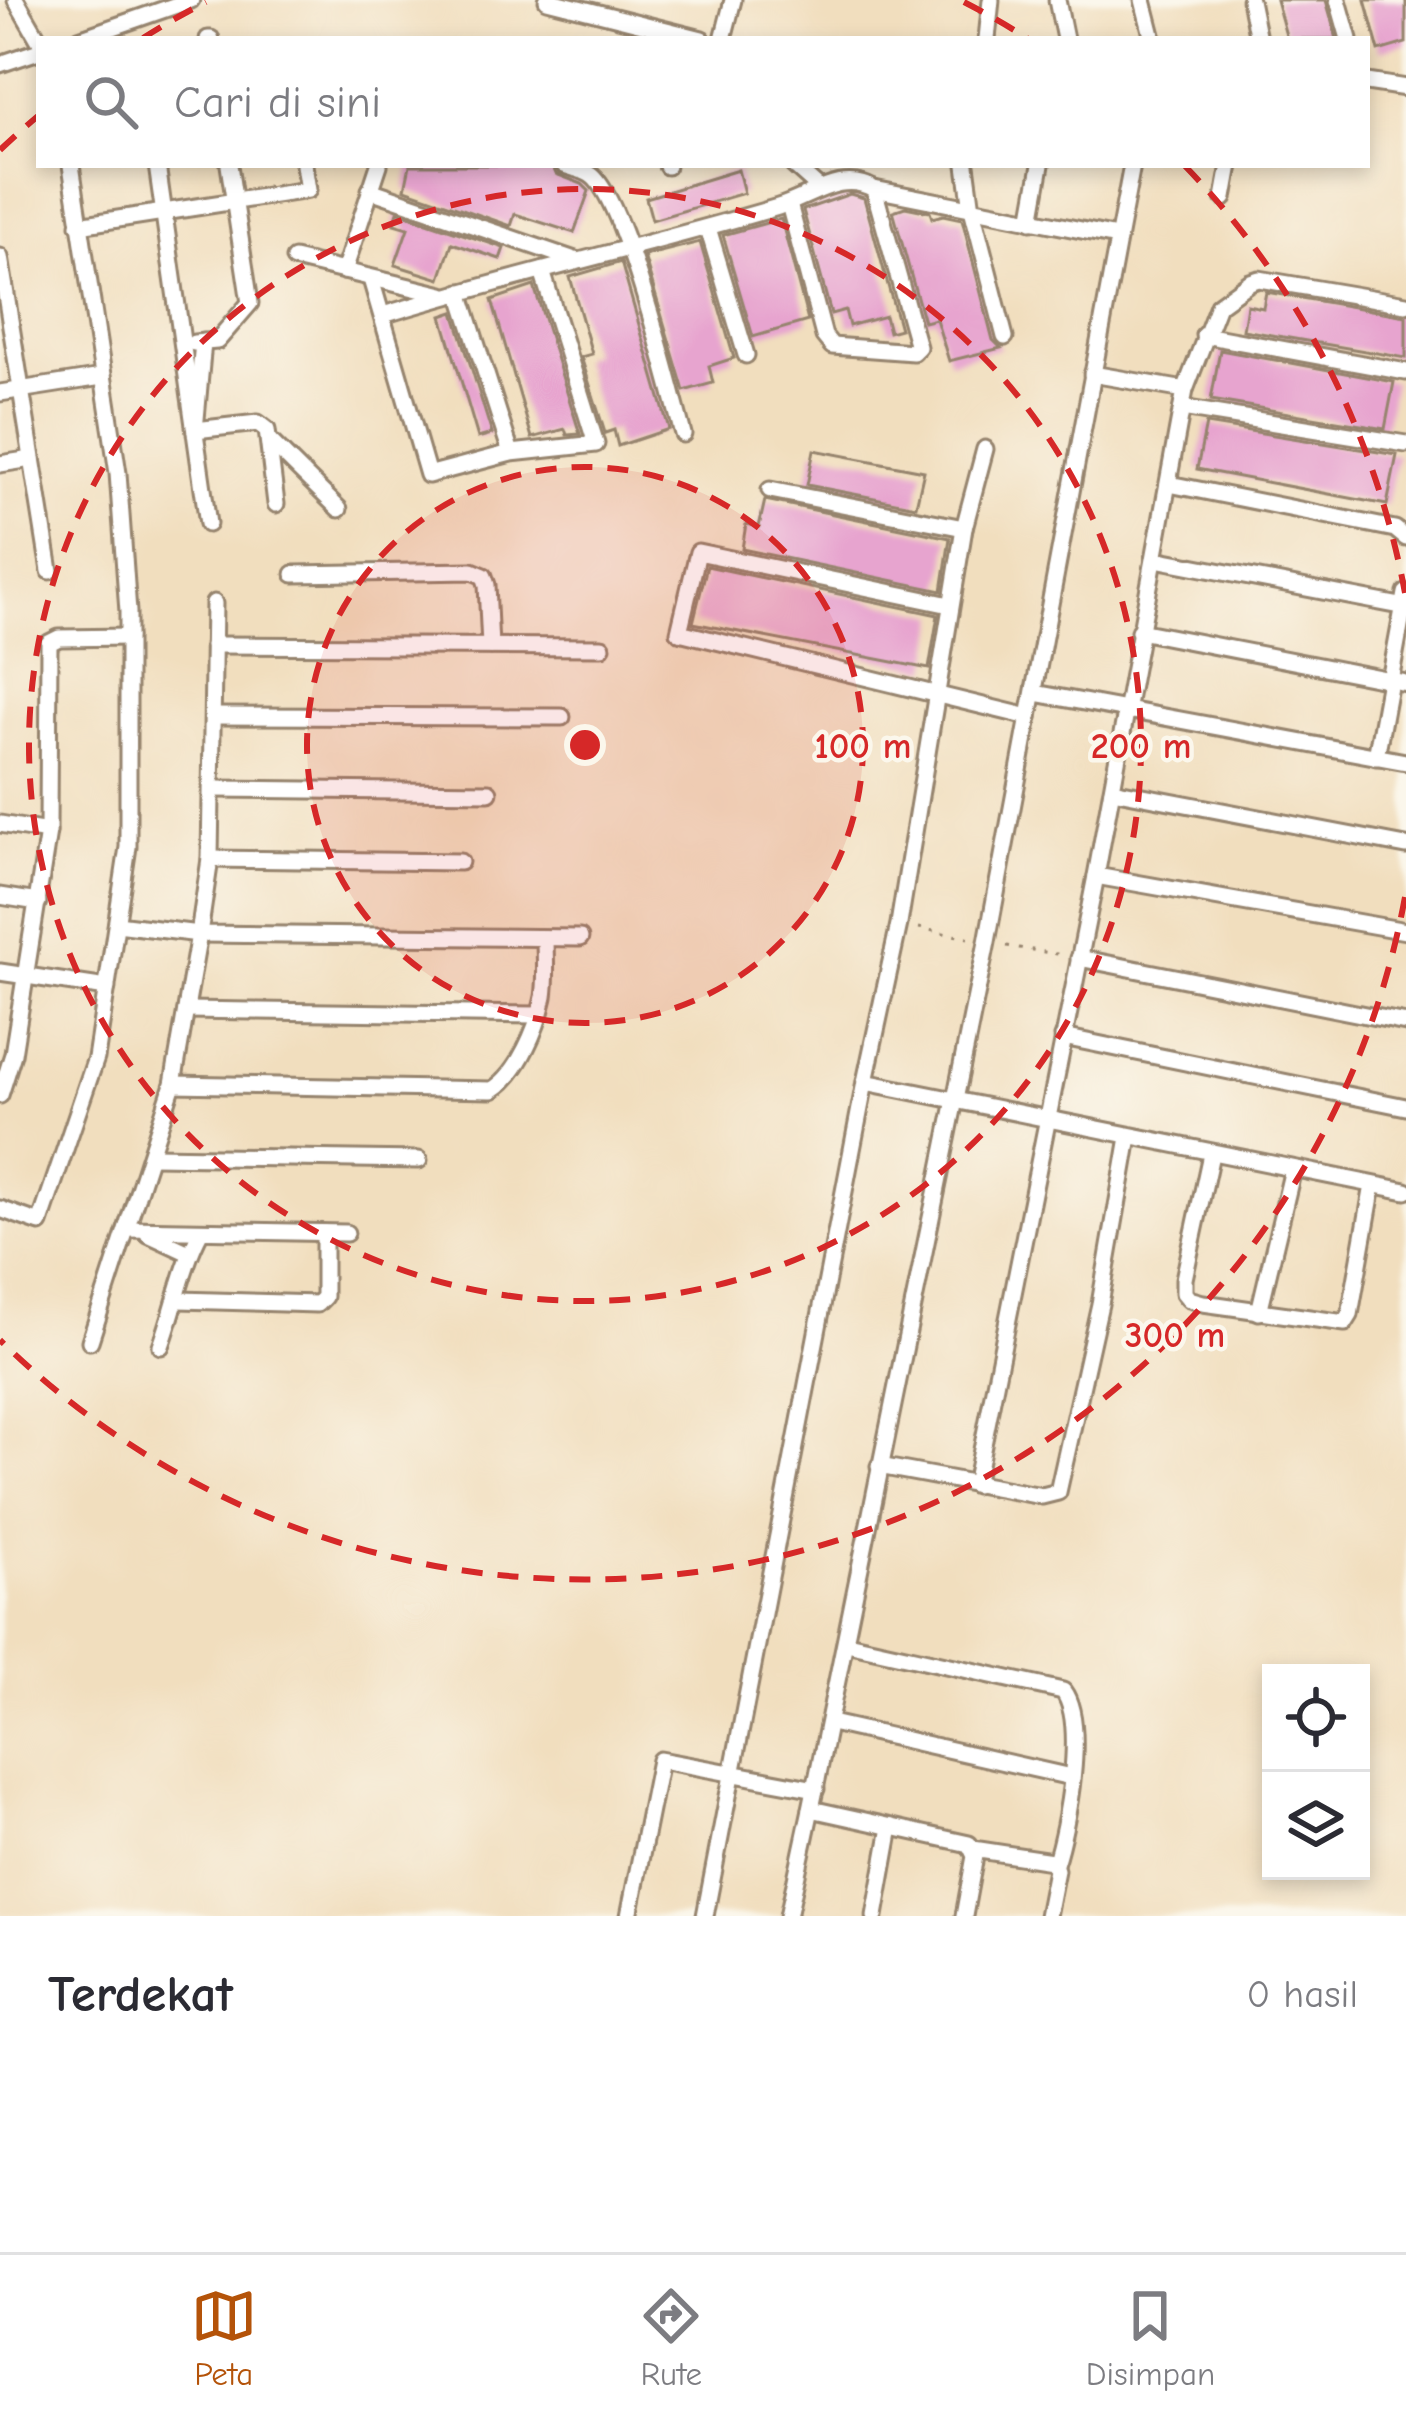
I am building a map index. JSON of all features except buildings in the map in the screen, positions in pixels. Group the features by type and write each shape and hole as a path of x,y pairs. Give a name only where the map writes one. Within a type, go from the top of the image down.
{"street":[{"path":"16,0 37,36"},
{"path":"88,36 190,0"},
{"path":"547,0 690,36"},
{"path":"724,36 733,0"},
{"path":"987,36 991,0"},
{"path":"1057,0 1064,36"},
{"path":"1143,0 1152,36"},
{"path":"1250,0 1257,36"},
{"path":"1338,0 1348,36"},
{"path":"0,64 36,52"},
{"path":"1370,82 1406,88"},
{"path":"0,1209 40,1223 96,1058 128,847 128,612 118,473 70,168"},
{"path":"157,168 208,524"},
{"path":"182,344 217,341 250,303 230,168"},
{"path":"79,225 308,190 304,168"},
{"path":"344,271 378,168"},
{"path":"572,168 593,176 629,251 683,434"},
{"path":"796,168 820,189"},
{"path":"966,168 972,209 1006,337"},
{"path":"1031,221 1040,168"},
{"path":"788,1916 955,1101 1131,168"},
{"path":"1224,198 1229,168"},
{"path":"383,315 629,251 789,204 850,180 874,189 1118,237"},
{"path":"789,204 824,336 832,346 913,352 919,347 874,189"},
{"path":"370,190 583,262"},
{"path":"708,228 746,355"},
{"path":"0,257 5,317 50,571"},
{"path":"295,259 453,294"},
{"path":"371,279 428,475 511,453 596,444 542,271"},
{"path":"975,1485 1096,876 1183,399 1204,334 1226,296 1259,279 1406,304"},
{"path":"453,294 511,453"},
{"path":"1204,334 1406,372"},
{"path":"195,430 203,342"},
{"path":"1092,374 1183,399 1406,444"},
{"path":"0,393 102,377"},
{"path":"195,430 258,423 267,430 276,504"},
{"path":"269,440 339,508"},
{"path":"705,1916 899,924 964,528 985,449"},
{"path":"0,464 32,459"},
{"path":"1169,484 1395,529 1406,538"},
{"path":"770,490 964,528"},
{"path":"950,605 698,552 679,627 681,635 1030,717"},
{"path":"1155,559 1405,602 1398,681 1376,757"},
{"path":"294,574 472,571 484,576 487,585 490,646"},
{"path":"90,1341 135,1230 173,1084 199,934 210,860 214,603"},
{"path":"1139,632 1398,681"},
{"path":"0,1095 26,977 48,832 49,644 59,638 128,637"},
{"path":"213,645 602,647"},
{"path":"1035,693 1406,762"},
{"path":"213,716 562,717"},
{"path":"212,789 489,793"},
{"path":"1112,790 1406,846"},
{"path":"0,824 48,832"},
{"path":"210,860 460,862"},
{"path":"1096,876 1406,931"},
{"path":"0,896 38,902"},
{"path":"117,924 199,934 580,938"},
{"path":"173,1084 492,1090 501,1085 522,1054 544,995 545,938"},
{"path":"1079,958 1406,1024"},
{"path":"0,972 107,988"},
{"path":"186,1010 537,1015"},
{"path":"1063,1037 1406,1107"},
{"path":"865,1082 1406,1191"},
{"path":"879,1466 1042,1496 1058,1492 1130,1137"},
{"path":"1211,1154 1184,1293 1189,1299 1345,1324 1373,1185"},
{"path":"152,1156 419,1160"},
{"path":"1259,1312 1293,1169"},
{"path":"135,1230 346,1233"},
{"path":"135,1230 189,1253"},
{"path":"161,1346 189,1253 201,1231"},
{"path":"178,1300 316,1304 324,1297 324,1232"},
{"path":"847,1643 1063,1691 1072,1705 1071,1777 1065,1834 1047,1916"},
{"path":"831,1723 1071,1777"},
{"path":"629,1916 660,1760 815,1790"},
{"path":"811,1809 969,1844 975,1856 964,1916"},
{"path":"874,1916 891,1828"},
{"path":"973,1849 1055,1864"}]}
